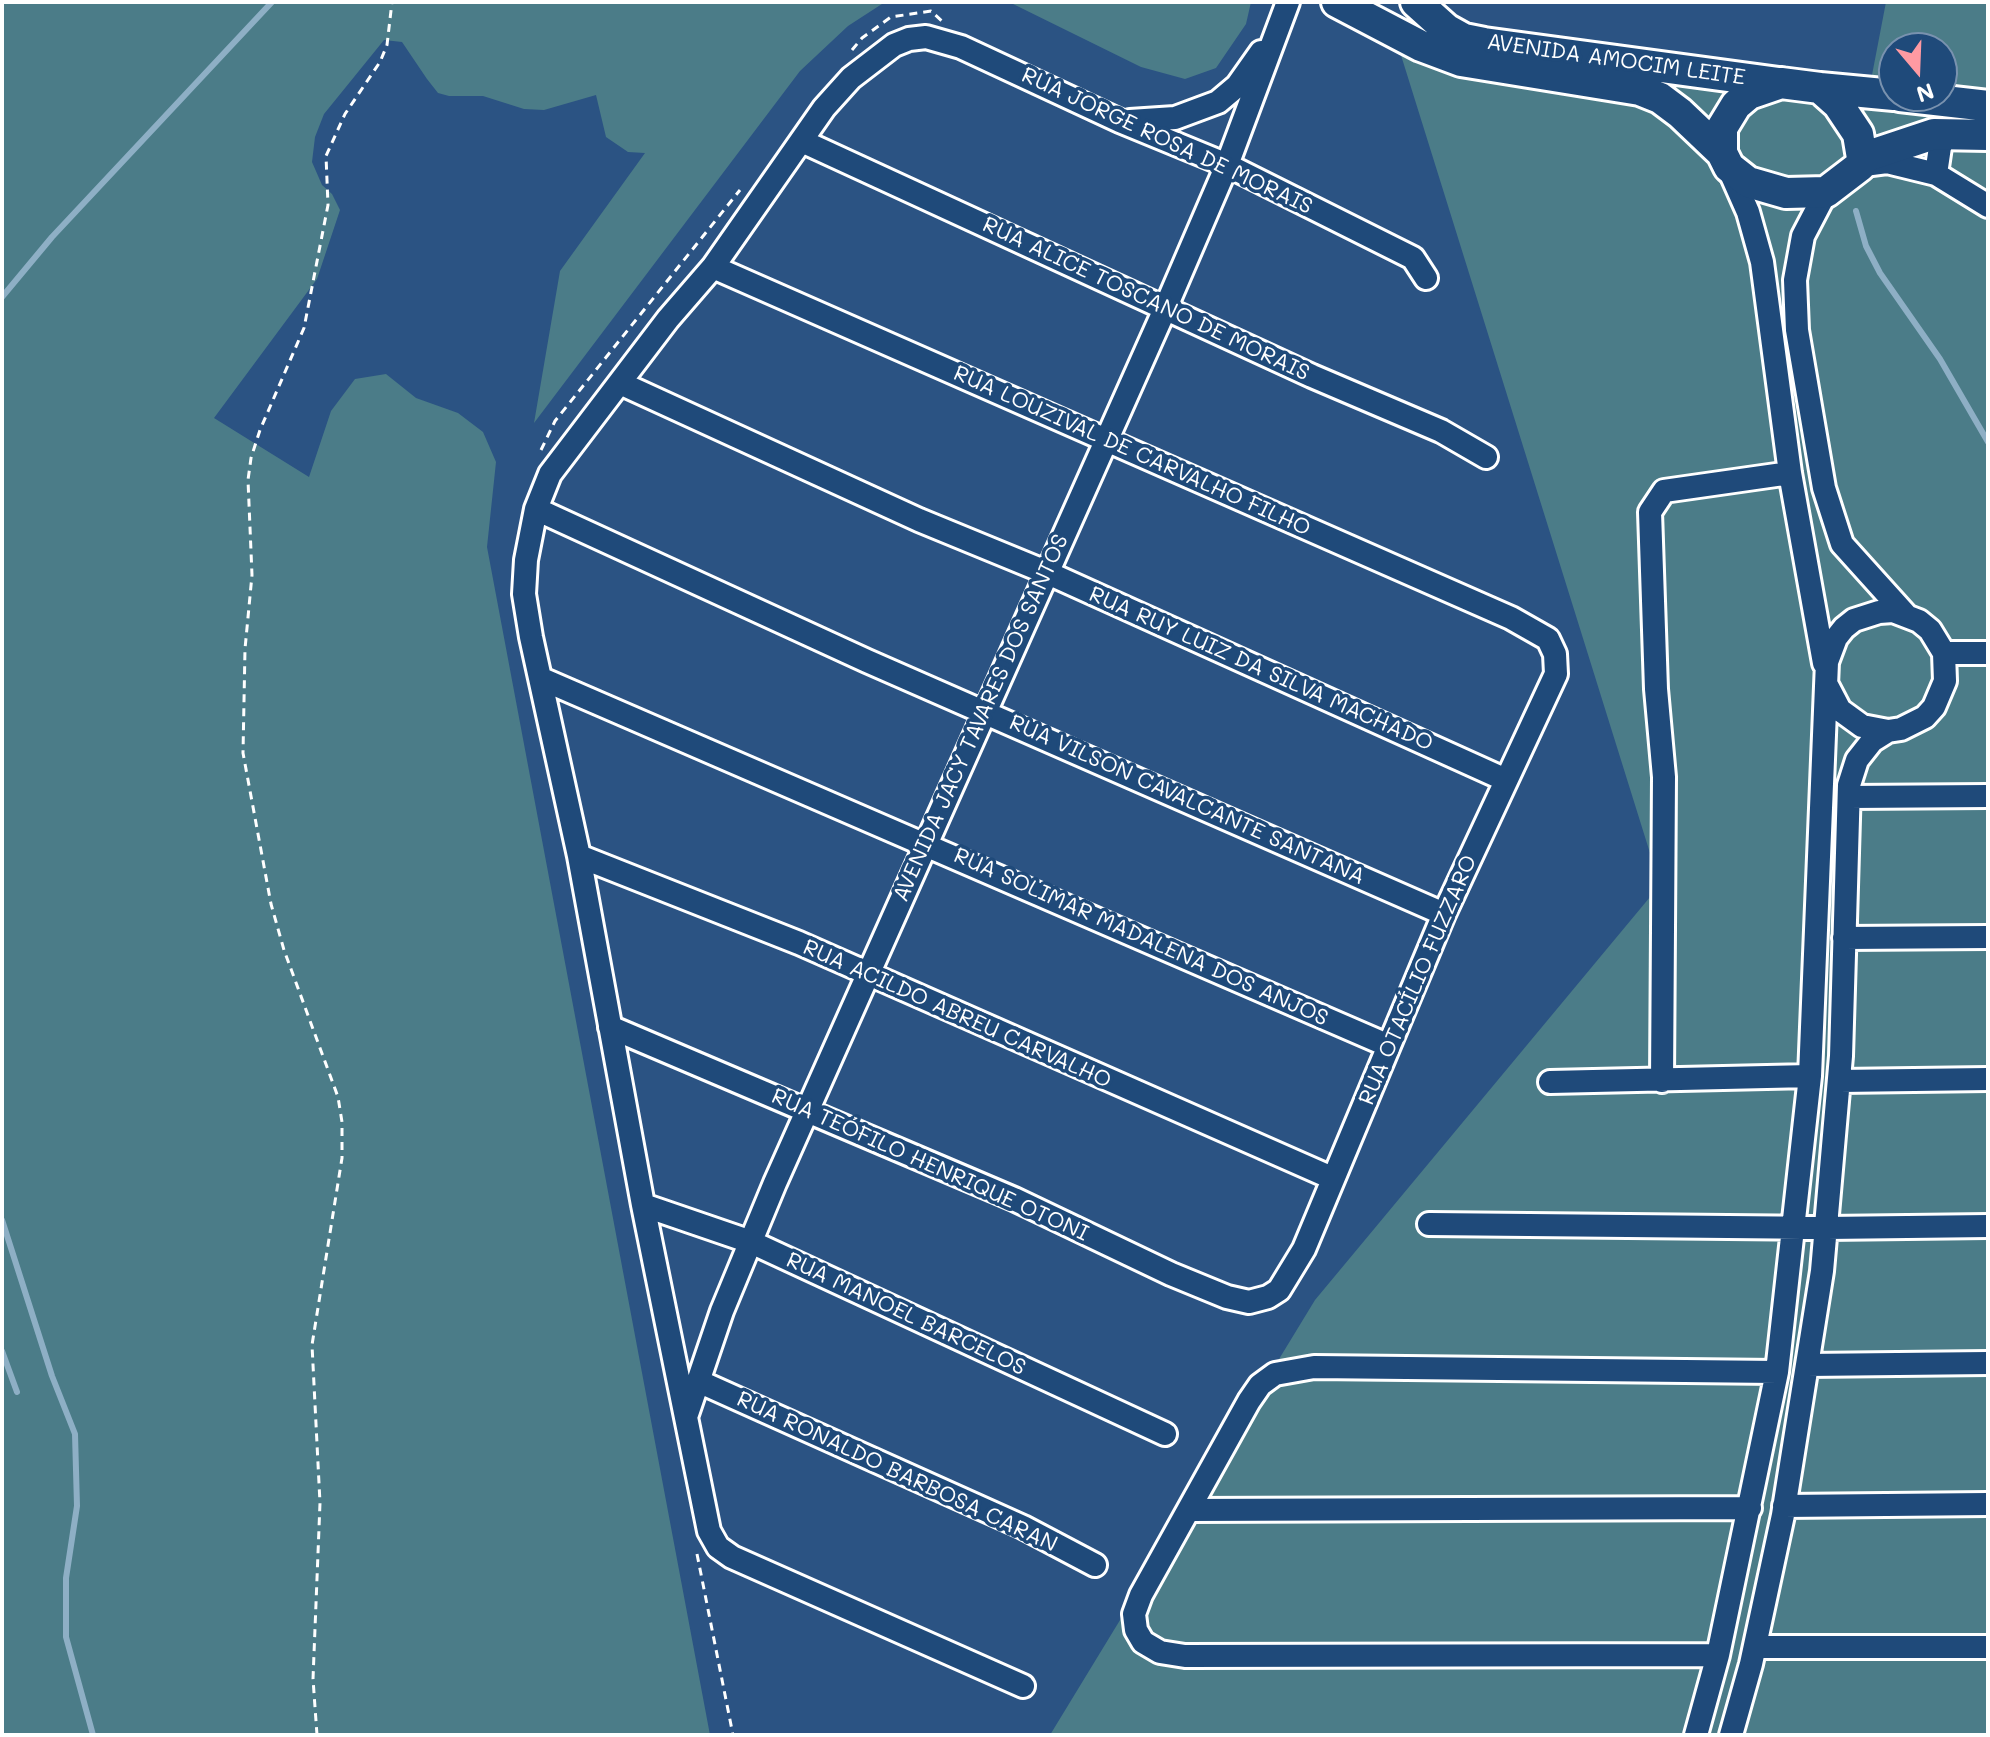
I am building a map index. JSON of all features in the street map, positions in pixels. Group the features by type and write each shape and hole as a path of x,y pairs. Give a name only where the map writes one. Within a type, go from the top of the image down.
{"street":[{"name":"AVENIDA AMOCIM LEITE","path":"1337,2 1421,46 1461,61 1640,90 1660,98 1680,113 1748,182 1786,193 1826,192"},
{"name":"AVENIDA AMOCIM LEITE","path":"1416,2 1446,29 1464,39 1484,43 1878,93"},
{"name":"AVENIDA JACY TAVARES DOS SANTOS","path":"1120,121 1175,118 1218,102 1237,86 1285,12"},
{"name":"AVENIDA JACY TAVARES DOS SANTOS","path":"686,1417 751,1242 925,843 1165,309 1227,165 1285,12"},
{"name":"RUA JORGE ROSA DE MORAIS","path":"804,142 824,108 851,78 894,45 926,37 943,41 1120,121 1227,165 1413,258 1426,278"},
{"name":"AVENIDA AMOCIM LEITE","path":"1725,160 1722,128 1736,105 1749,94 1781,83"},
{"path":"1820,88 1849,117 1858,134 1861,162"},
{"path":"1958,103 1988,106"},
{"path":"1936,174 1940,147 1947,132"},
{"path":"1731,1735 1755,1647 1784,1506 1827,1228 1840,1081 1849,797 1857,760 1872,741 1888,731 1914,724 1934,707 1945,681 1944,653 1930,630 1906,615 1842,544 1824,488 1794,293 1800,246 1826,192 1861,162 1947,132 1988,135"},
{"path":"804,142 713,267 668,319 550,474 536,509 526,560 524,594 579,856 643,1205 709,1531 718,1547 1023,1686"},
{"name":"RUA ALICE TOSCANO DE MORAIS","path":"804,142 1165,309 1441,431 1486,457"},
{"path":"1725,160 1748,212 1762,262 1790,473 1827,681 1840,710 1850,719 1862,726 1888,731"},
{"path":"1861,162 1887,162 1936,174 1988,206"},
{"name":"RUA LOUZIVAL DE CARVALHO FILHO","path":"713,267 1105,442 1387,562 1511,618 1548,639"},
{"name":"RUA RUY LUIZ DA SILVA MACHADO","path":"620,383 919,520 1048,573 1506,780"},
{"path":"1662,1081 1665,791 1655,675 1650,512 1664,491 1790,473"},
{"name":"RUA VILSON CAVALCANTE SANTANA","path":"536,509 867,661 986,710 1444,914"},
{"path":"1696,1735 1718,1655 1777,1372 1810,1076 1827,681 1836,638 1854,620 1879,612 1906,615"},
{"name":"RUA OTACÍLIO FUZZARO","path":"1249,1302 1279,1290 1289,1277 1444,914 1556,674 1555,654 1548,639"},
{"path":"1944,653 1988,653"},
{"name":"RUA SOLIMAR MADALENA DOS ANJOS","path":"542,679 1387,1045"},
{"path":"1849,797 1988,796"},
{"name":"RUA ACILDO ABREU CARVALHO","path":"579,856 700,902 870,974 1332,1178"},
{"path":"1844,938 1988,937"},
{"name":"RUA TEÓFILO HENRIQUE OTONI","path":"610,1027 1014,1199 1171,1274 1249,1302"},
{"path":"1550,1082 1810,1076"},
{"path":"1840,1081 1988,1079"},
{"name":"RUA MANOEL BARCELOS","path":"643,1205 751,1242 1165,1434"},
{"path":"1429,1224 1794,1228 1988,1226"},
{"path":"1807,1365 1988,1363"},
{"path":"1718,1655 1185,1656 1160,1652 1143,1642 1136,1630 1134,1614 1141,1595 1260,1385 1275,1374 1294,1368 1777,1372"},
{"name":"RUA RONALDO BARBOSA CARAN","path":"698,1381 1023,1527 1095,1565"},
{"path":"1784,1506 1988,1504"},
{"path":"1189,1510 1750,1508"},
{"path":"1755,1647 1988,1647"}],"path":[{"path":"317,1735 313,1679 320,1503 312,1345 342,1158 342,1122 338,1097 284,950 271,904 243,753 245,649 252,575 248,480 260,430 304,328 328,205 326,156 345,114 384,54 392,2"},
{"path":"852,50 862,38 891,17 931,11 944,24 943,41"},
{"path":"541,450 555,421 743,186"},
{"path":"696,1547 733,1735"}],"green space":[{"path":"2,2 885,2 848,26 800,71 534,423 560,271 645,153 628,152 606,137 596,95 544,110 524,109 483,96 449,96 438,93 402,42 384,40 324,114 315,137 312,162 322,185 332,194 340,210 317,279 214,418 309,477 331,411 355,379 386,374 416,398 458,413 483,432 496,462 487,547 710,1735 2,1735"},
{"path":"1009,2 1251,2 1246,24 1216,68 1185,79 1141,67"},
{"path":"1886,2 1988,2 1988,91 1958,87 1958,32 1880,32"},
{"path":"1395,36 1878,100 1878,112 1958,110 1988,114 1988,1735 1050,1735 1315,1300 1660,885"},
{"path":"1878,44 1878,76 1872,75"}],"waterway":[{"path":"2,297 52,237 272,2"},
{"path":"1856,211 1866,246 1880,273 1940,359 1988,442"},
{"path":"2,1220 52,1376 75,1434 77,1506 66,1578 66,1637 93,1735"},
{"path":"2,1351 17,1392"}]}
